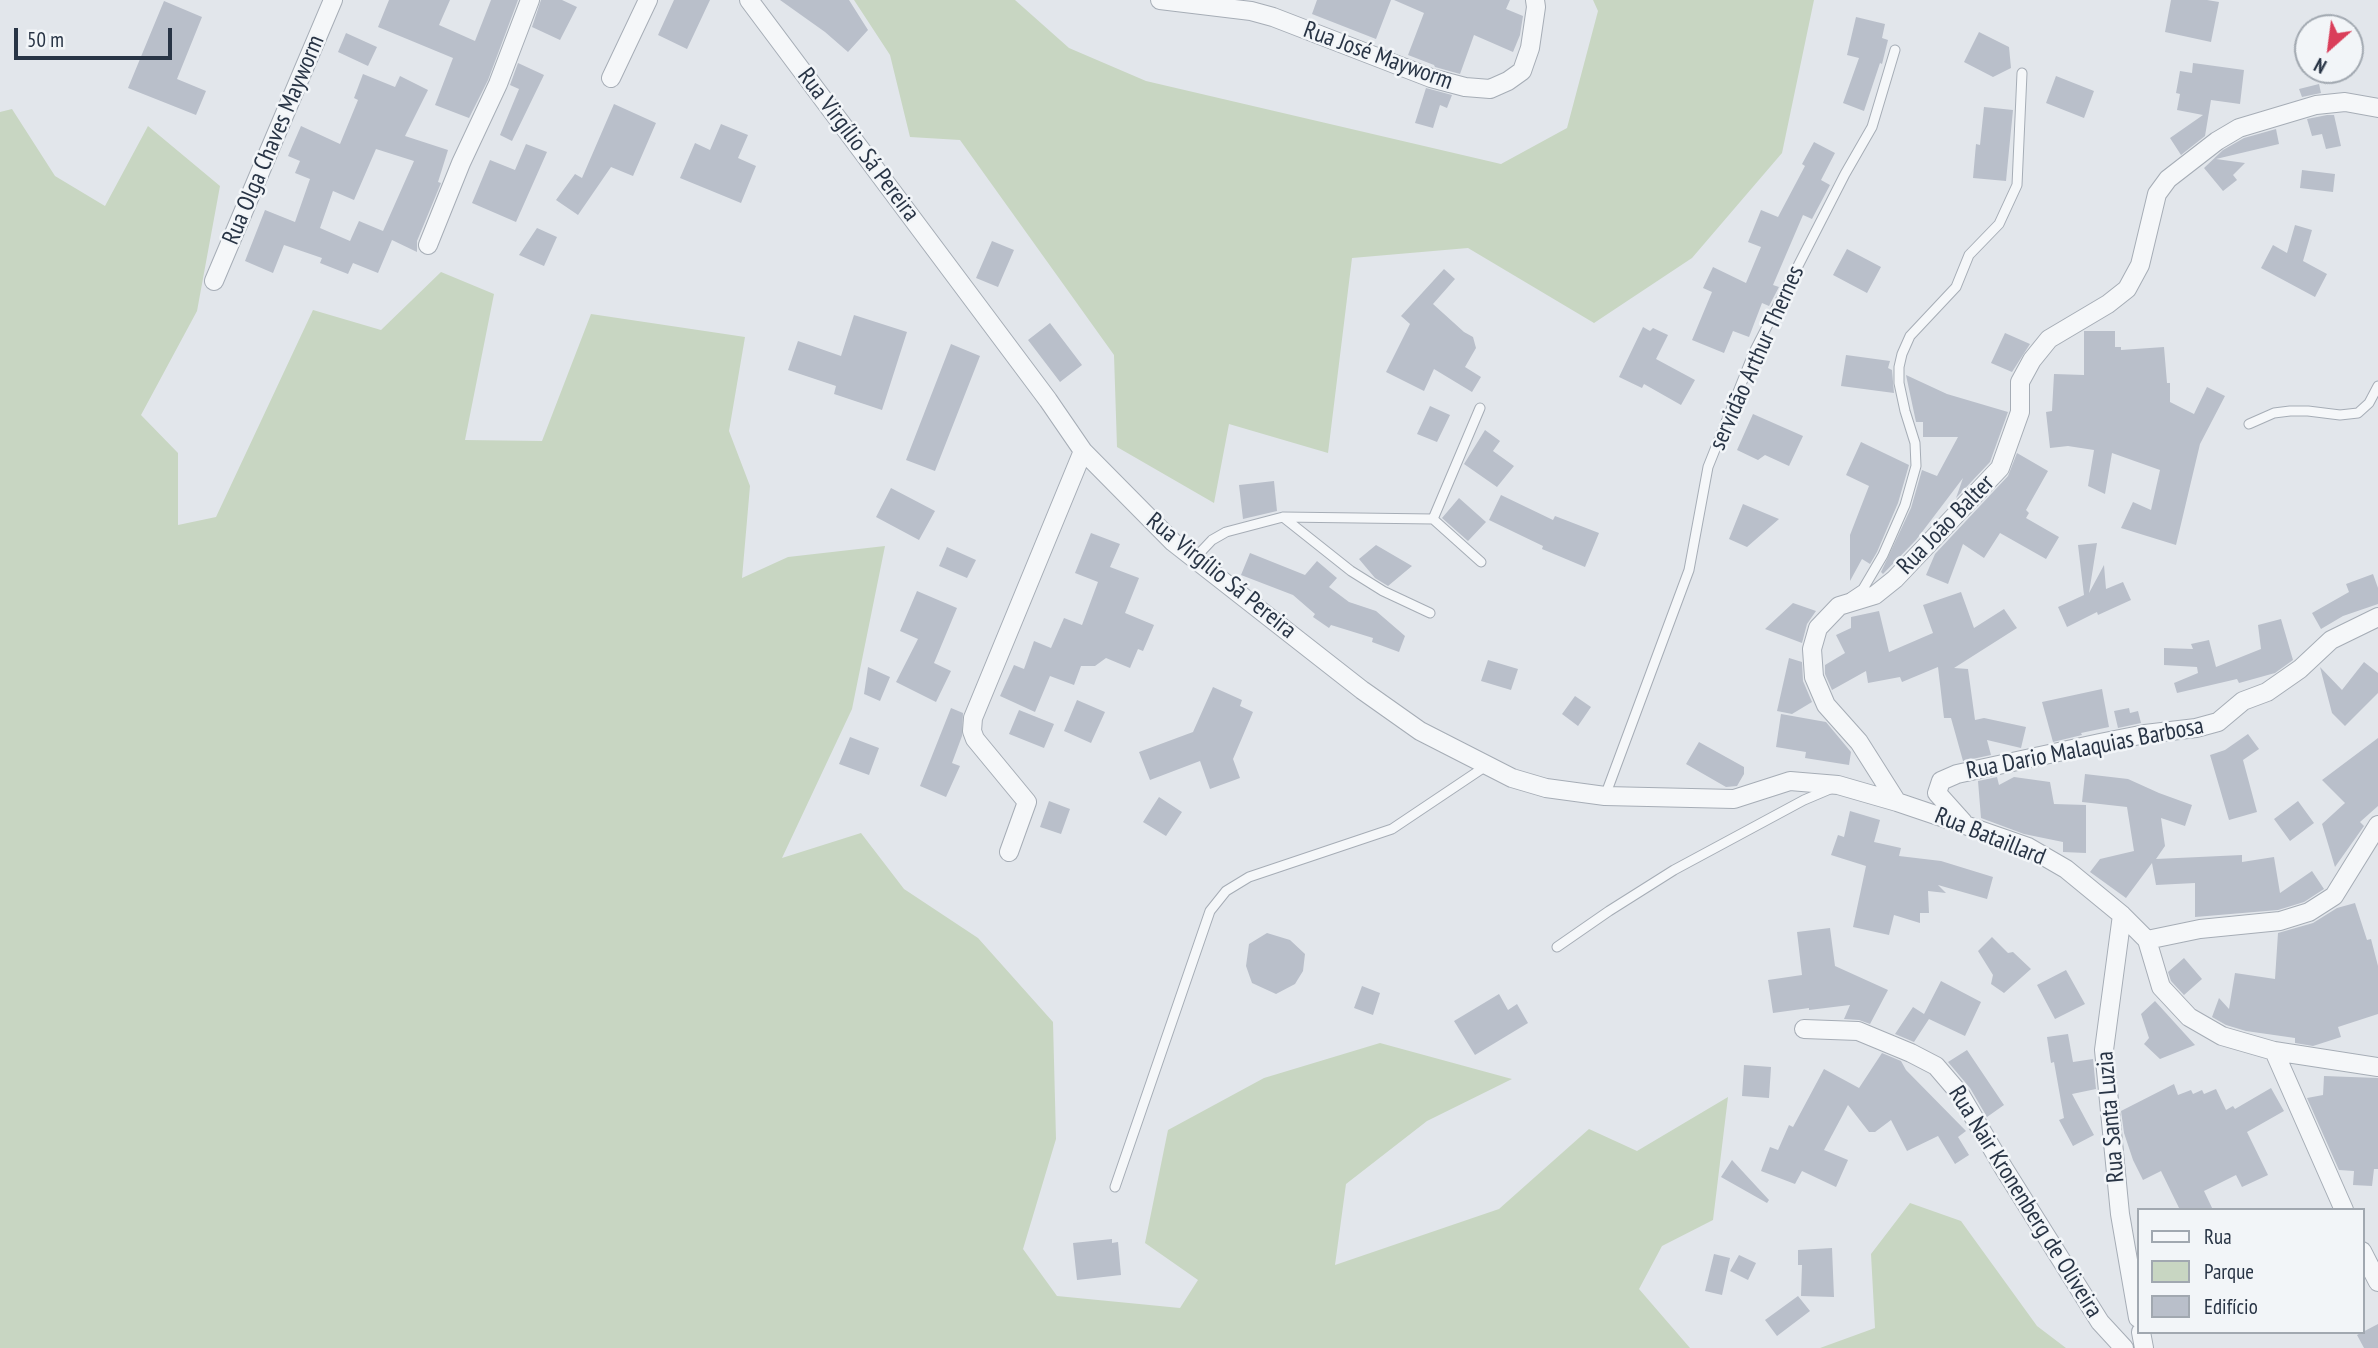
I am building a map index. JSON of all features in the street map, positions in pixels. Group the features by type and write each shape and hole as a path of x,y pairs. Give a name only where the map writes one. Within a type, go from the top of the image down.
{"street":[{"name":"Rua Olga Chaves Mayworm","path":"214,281 333,0"},
{"path":"428,245 461,163 498,84 530,0"},
{"path":"611,78 649,0"},
{"name":"Rua Virgílio Sá Pereira","path":"749,0 1048,400 1083,451 1173,542 1362,690 1410,724 1486,766 1512,778 1546,788 1605,796 1734,799 1790,781 1838,785 1897,802"},
{"name":"Rua José Mayworm","path":"1160,0 1251,10 1431,78 1465,87 1490,89 1508,82 1522,71 1530,48 1535,0"},
{"name":"Rua João Balter","path":"1839,606 1875,595 1895,579 2000,468 2020,412 2020,382 2032,360 2049,340 2108,304 2127,289 2140,265 2157,194 2168,179 2217,141 2239,128 2316,105 2345,102 2377,111"},
{"path":"1009,852 1027,802 975,739 972,731 973,718 1083,451"},
{"path":"1839,606 1818,628 1812,649 1814,677 1826,705 1858,743 1897,802"},
{"name":"Rua Dario Malaquias Barbosa","path":"1965,825 1937,793 1941,781 1957,774 2100,743 2145,734 2196,729 2218,722 2243,701 2267,692 2300,669 2331,640 2378,617"},
{"name":"Rua Bataillard","path":"1897,802 2028,847 2066,869 2122,915 2147,940 2161,987 2189,1017 2222,1036 2274,1051 2378,1067"},
{"path":"2147,940 2200,929 2280,921 2309,912 2334,896 2378,825"},
{"name":"Rua Santa Luzia","path":"2122,915 2104,1050 2120,1214 2136,1306"},
{"name":"Rua Nair Kronenberg de Oliveira","path":"1804,1029 1858,1031 1936,1066 1960,1094 2099,1322 2124,1348"},
{"path":"2274,1051 2343,1208"},
{"path":"2364,1255 2378,1282"}],"lane":[{"name":"servidão Arthur Thernes","path":"1605,796 1689,570 1708,467 1754,352 1872,127 1895,50"},
{"path":"1839,606 1863,589 1883,555 1905,505 1916,466 1915,443 1899,383 1902,354 1910,336 1956,287 1969,255 1999,224 2017,185 2022,73"},
{"path":"2249,424 2290,411 2340,415 2358,413 2370,403 2378,386"},
{"path":"1433,519 1480,408"},
{"path":"1283,517 1351,571 1383,591 1430,613"},
{"path":"1194,559 1212,540 1226,531 1283,517 1433,519 1481,562"},
{"path":"1115,1187 1210,911 1226,891 1249,877 1392,829 1486,766"},
{"path":"1557,947 1675,870 1804,800 1838,785"}],"green space":[{"path":"854,0 1015,0 1069,48 1146,81 1501,164 1567,128 1598,11 1593,0 1814,0 1782,153 1692,258 1594,323 1468,248 1352,258 1328,453 1229,424 1214,503 1117,447 1114,355 960,140 910,137 890,55"},
{"path":"12,109 55,176 105,206 148,126 220,186 197,311 141,415 178,453 178,525 216,517 313,310 381,330 441,272 494,294 465,440 542,441 591,314 745,337 729,431 750,486 742,578 788,557 885,546 852,709 782,858 861,833 904,889 978,938 1053,1022 1056,1139 1023,1249 1057,1296 1180,1308 1198,1280 1145,1243 1168,1130 1264,1078 1380,1043 1512,1079 1427,1121 1346,1184 1335,1265 1499,1209 1589,1129 1637,1151 1728,1097 1713,1220 1662,1246 1639,1289 1690,1348 0,1348 0,112"},
{"path":"1910,1203 1961,1221 2037,1326 2066,1348 1820,1348 1875,1328 1871,1254"}],"building":[{"path":"389,0 450,0 439,25 475,41 491,0 518,0 488,80 469,118 435,105 453,58 378,27"},
{"path":"541,0 562,0 577,7 560,40 532,27"},
{"path":"674,0 710,0 687,49 658,35"},
{"path":"780,0 849,0 868,30 848,52"},
{"path":"1317,0 1391,0 1376,39 1312,14"},
{"path":"1394,0 1510,0 1506,9 1523,16 1520,35 1513,52 1474,35 1460,74 1408,55 1424,13"},
{"path":"2171,0 2219,2 2211,42 2165,32"},
{"path":"164,1 202,17 177,79 206,91 196,115 128,88"},
{"path":"1856,17 1885,24 1882,38 1888,40 1864,111 1843,103 1859,58 1847,55"},
{"path":"1979,32 2009,47 2011,68 1993,77 1964,62"},
{"path":"346,33 377,47 368,66 338,52"},
{"path":"518,63 544,75 512,141 500,135 519,89 510,85"},
{"path":"2193,63 2244,70 2240,104 2211,100 2205,136 2181,155 2170,138 2203,115 2177,110 2180,94 2176,93 2180,71 2192,73"},
{"path":"363,74 395,87 400,76 428,90 405,136 448,150 438,182 441,183 417,241 417,252 392,240 378,273 353,263 348,274 320,263 322,258 284,245 273,273 245,261 265,210 295,222 310,179 295,173 300,161 288,156 301,126 340,144 358,100 354,98","holes":["376,149 414,161 383,231 359,221 350,241 320,228 333,191 354,200"]},
{"path":"2056,76 2094,91 2084,118 2046,103"},
{"path":"2319,84 2321,93 2302,97 2299,89"},
{"path":"1426,88 1452,95 1447,108 1440,105 1433,128 1415,123"},
{"path":"614,104 656,123 633,176 611,167 578,215 556,200 575,174 582,178"},
{"path":"1984,107 2013,110 2006,181 1973,178 1976,144 1980,145"},
{"path":"2334,115 2341,146 2326,149 2322,134 2312,136 2307,119"},
{"path":"721,124 748,135 738,158 756,166 741,203 680,178 695,143 710,150"},
{"path":"2276,129 2279,144 2216,159 2245,163 2233,175 2237,180 2223,191 2204,168 2223,150 2244,138"},
{"path":"1814,142 1835,153 1821,180 1830,185 1812,219 1803,215 1773,285 1779,287 1769,306 1762,303 1749,337 1733,331 1724,353 1692,340 1712,292 1703,288 1713,267 1746,283 1761,247 1748,242 1761,210 1778,217 1805,166 1802,164"},
{"path":"526,144 547,152 516,222 472,203 490,160 515,170"},
{"path":"2302,170 2335,174 2333,192 2300,188"},
{"path":"2295,225 2312,230 2303,261 2327,274 2315,297 2261,268 2273,245 2287,253"},
{"path":"537,228 557,237 544,266 519,255"},
{"path":"992,241 1014,250 998,287 976,278"},
{"path":"1847,249 1881,267 1867,293 1833,275"},
{"path":"1444,269 1455,279 1433,304 1473,337 1476,348 1465,367 1481,377 1472,392 1434,369 1424,391 1386,372 1410,324 1401,316"},
{"path":"854,315 907,332 882,410 834,394 836,386 788,370 798,341 841,356"},
{"path":"1050,323 1082,365 1060,382 1028,340"},
{"path":"1643,327 1668,335 1656,359 1695,380 1681,405 1644,384 1642,388 1619,377"},
{"path":"2084,331 2115,331 2115,347 2121,347 2121,350 2164,347 2170,402 2194,414 2207,387 2225,396 2200,444 2176,545 2121,528 2133,502 2151,510 2160,470 2112,453 2105,494 2088,486 2094,450 2068,446 2050,448 2046,412 2052,411 2054,374 2084,375"},
{"path":"2005,333 2030,344 2012,372 1991,363"},
{"path":"951,344 980,356 935,471 906,460"},
{"path":"1846,355 1890,361 1888,368 1892,370 1894,393 1841,386"},
{"path":"1906,375 1947,394 2008,412 1990,462 1956,498 1963,478 1916,540 1883,574 1881,572 1911,508 1922,470 1937,476 1958,437 1923,437 1923,422 1916,422"},
{"path":"1430,406 1450,415 1437,442 1417,434"},
{"path":"1753,414 1803,436 1789,466 1765,455 1758,460 1737,450"},
{"path":"1485,430 1500,441 1493,451 1514,466 1497,487 1464,464"},
{"path":"1861,442 1909,465 1898,503 1877,552 1870,564 1862,559 1850,581 1850,535 1869,486 1846,475"},
{"path":"2017,453 2048,471 2026,510 2029,513 2026,518 2059,537 2046,559 2000,533 1984,558 1963,544 1948,584 1926,575 1935,554 2008,476"},
{"path":"1274,481 1277,511 1243,519 1239,485"},
{"path":"891,488 935,511 919,540 876,517"},
{"path":"1501,495 1553,520 1555,516 1599,533 1585,567 1542,549 1543,546 1489,520"},
{"path":"1459,498 1486,522 1468,541 1442,518"},
{"path":"1743,504 1779,519 1747,547 1729,539"},
{"path":"1091,533 1120,544 1110,567 1139,578 1125,613 1154,625 1143,651 1138,649 1130,668 1106,658 1095,666 1081,666 1074,685 1050,676 1035,712 1000,696 1014,665 1024,669 1034,641 1051,648 1064,618 1082,625 1098,582 1075,573"},
{"path":"2097,543 2089,593 2104,565 2106,589 2123,582 2131,600 2098,615 2097,612 2067,627 2058,607 2084,595 2078,545"},
{"path":"1376,545 1412,566 1388,586 1375,578 1359,559"},
{"path":"947,547 976,560 967,578 939,566"},
{"path":"1250,553 1305,575 1317,561 1337,578 1329,587 1349,602 1376,611 1405,636 1399,652 1372,642 1373,638 1331,625 1329,628 1313,617 1315,614 1293,595 1241,575"},
{"path":"2373,574 2378,588 2378,604 2343,616 2321,629 2312,613 2349,592 2346,584"},
{"path":"917,591 957,608 934,663 951,671 936,702 896,682 918,639 900,631"},
{"path":"1961,592 1974,628 2004,609 2017,628 1954,668 1968,669 1975,720 1984,718 2026,727 2021,748 1987,740 1991,755 1963,761 1951,718 1944,718 1938,667 1902,682 1900,677 1868,683 1866,671 1832,690 1825,674 1825,665 1845,653 1836,635 1851,628 1851,617 1879,611 1889,652 1933,633 1923,605"},
{"path":"1793,603 1816,611 1807,624 1802,643 1765,629"},
{"path":"2281,619 2293,660 2275,673 2239,683 2237,679 2177,693 2174,683 2198,673 2197,667 2164,665 2164,648 2193,649 2191,644 2209,640 2216,667 2261,649 2258,625"},
{"path":"1789,658 1802,662 1803,681 1812,702 1792,714 1777,711"},
{"path":"1488,660 1518,669 1511,690 1481,681"},
{"path":"2364,662 2378,673 2378,693 2345,726 2332,713 2320,667 2342,690"},
{"path":"868,667 890,677 880,701 864,694"},
{"path":"1213,687 1242,700 1240,706 1253,712 1233,759 1240,778 1210,789 1200,761 1150,780 1139,752 1193,732"},
{"path":"2102,689 2109,727 2053,742 2042,702"},
{"path":"1575,696 1591,707 1578,726 1562,714"},
{"path":"1077,700 1105,712 1091,743 1064,731"},
{"path":"951,708 963,713 962,736 952,763 960,766 946,797 920,786"},
{"path":"2129,708 2130,713 2138,711 2141,723 2118,728 2114,711"},
{"path":"1019,710 1054,724 1044,748 1009,734"},
{"path":"1781,714 1826,722 1851,752 1849,765 1805,758 1806,752 1776,747"},
{"path":"2248,734 2259,749 2243,760 2257,812 2229,820 2210,755 2225,750"},
{"path":"850,737 879,748 869,775 839,764"},
{"path":"2378,738 2378,806 2360,822 2364,826 2335,867 2322,824 2345,803 2322,780"},
{"path":"1699,742 1744,767 1744,774 1737,786 1726,787 1686,764"},
{"path":"2085,774 2128,779 2192,805 2185,826 2161,818 2165,846 2156,859 2242,855 2242,862 2274,857 2280,893 2312,871 2324,889 2304,902 2278,910 2195,917 2195,883 2156,885 2152,863 2126,898 2090,872 2100,859 2134,851 2127,807 2082,802"},
{"path":"1997,777 1999,785 2014,777 2050,782 2054,804 2086,805 2086,853 2063,852 2063,842 2024,834 1981,818 1978,781"},
{"path":"1159,797 1182,812 1166,836 1143,822"},
{"path":"1049,801 1070,809 1061,834 1040,827"},
{"path":"2298,801 2314,823 2290,841 2274,819"},
{"path":"1850,811 1880,820 1874,842 1901,848 1899,856 1941,861 1993,877 1987,899 1938,885 1946,893 1928,891 1929,913 1920,913 1920,923 1894,915 1889,935 1853,927 1866,866 1831,855 1838,835 1844,837"},
{"path":"2355,903 2367,940 2371,939 2378,966 2378,1014 2338,1027 2341,1037 2313,1046 2295,1043 2295,1038 2246,1031 2212,1017 2219,998 2229,1009 2235,973 2275,979 2278,933 2313,923 2337,908"},
{"path":"1830,928 1835,966 1888,990 1870,1024 1844,1019 1850,1005 1773,1013 1768,980 1802,975 1797,932"},
{"path":"1267,933 1290,940 1305,954 1303,971 1295,984 1276,994 1252,983 1246,966 1249,944"},
{"path":"1992,937 2008,953 2013,952 2031,969 2004,993 1991,984 1993,975 1978,951"},
{"path":"2184,958 2202,979 2184,995 2171,981 2168,972"},
{"path":"2066,970 2085,1004 2055,1019 2037,985"},
{"path":"1941,981 1981,1002 1965,1036 1929,1019 1914,1042 1895,1034 1913,1007 1924,1014"},
{"path":"1362,986 1380,993 1373,1015 1354,1008"},
{"path":"1499,994 1508,1010 1517,1004 1528,1023 1475,1055 1454,1021"},
{"path":"2155,1001 2195,1045 2160,1059 2144,1044 2149,1038 2141,1014"},
{"path":"2068,1034 2073,1062 2093,1059 2096,1089 2072,1094 2094,1135 2073,1146 2059,1120 2064,1118 2047,1037"},
{"path":"1967,1050 2004,1105 1987,1117 1970,1088 1948,1062"},
{"path":"1882,1053 1901,1061 1906,1070 1966,1131 1958,1137 1969,1155 1955,1164 1938,1136 1907,1151 1891,1120 1875,1132 1869,1132 1848,1105 1824,1150 1848,1160 1836,1187 1802,1171 1795,1184 1761,1171 1770,1147 1778,1150 1789,1125 1793,1127 1824,1069 1859,1088"},
{"path":"1744,1065 1771,1067 1769,1098 1742,1096"},
{"path":"2324,1076 2378,1078 2378,1169 2374,1169 2372,1186 2353,1185 2354,1171 2339,1170 2307,1098 2323,1095"},
{"path":"2174,1084 2178,1095 2191,1090 2193,1094 2202,1090 2204,1094 2216,1089 2226,1110 2233,1106 2235,1109 2271,1088 2284,1111 2247,1132 2268,1175 2242,1187 2236,1175 2204,1191 2212,1208 2179,1208 2161,1171 2143,1180 2124,1133 2121,1111"},
{"path":"1732,1160 1769,1200 1767,1203 1721,1177"},
{"path":"1112,1239 1112,1243 1118,1242 1121,1275 1077,1280 1073,1243"},
{"path":"1832,1248 1834,1297 1801,1296 1802,1265 1798,1265 1798,1250"},
{"path":"1714,1254 1730,1258 1722,1295 1705,1291"},
{"path":"1739,1255 1756,1263 1748,1280 1730,1271"},
{"path":"1798,1296 1810,1311 1777,1336 1765,1320"},
{"path":"2378,1324 2378,1348 2364,1348 2357,1335 2364,1334 2364,1331"}]}
